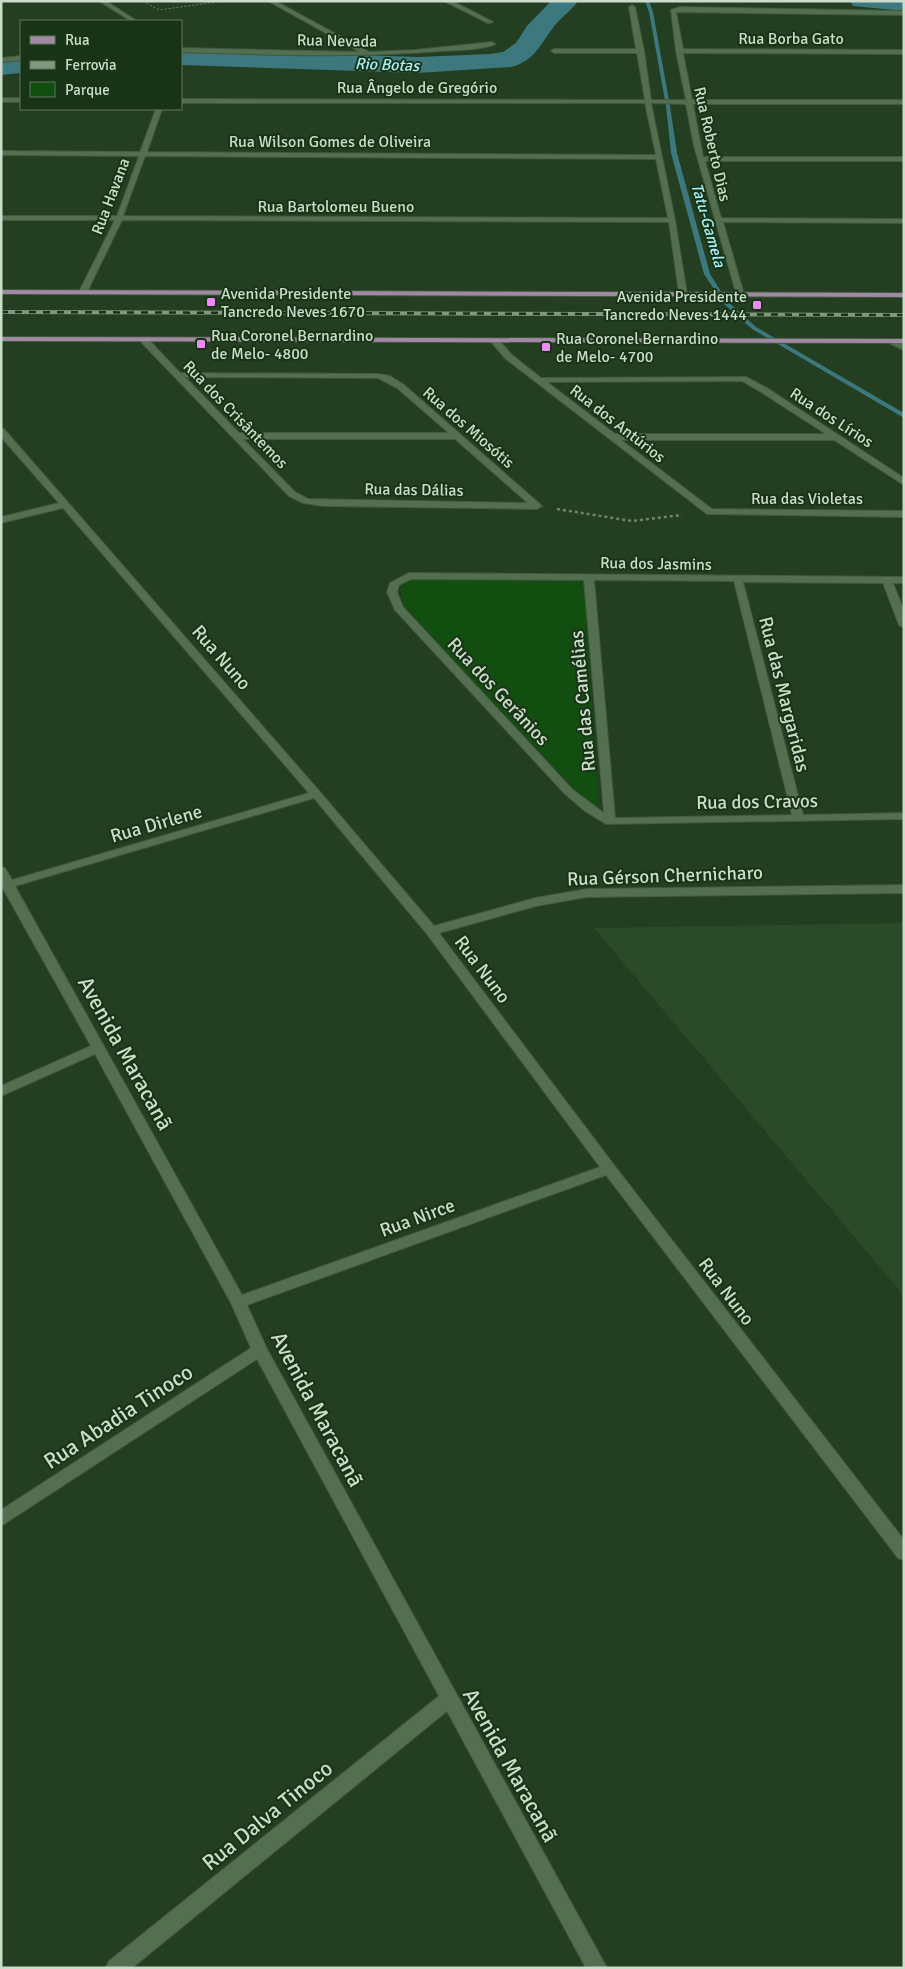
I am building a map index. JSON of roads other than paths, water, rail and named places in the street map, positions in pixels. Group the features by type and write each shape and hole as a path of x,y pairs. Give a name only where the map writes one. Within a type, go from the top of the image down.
{"main road":[{"path":"1,292 904,295"},
{"path":"1,339 904,340"}],"street":[{"path":"102,1 132,20"},
{"path":"271,1 369,55"},
{"path":"447,1 490,22"},
{"path":"632,7 650,102 658,157 686,294"},
{"name":"Rua Roberto Dias","path":"740,294 685,102 673,11 685,8 904,13"},
{"name":"Rua Nevada","path":"182,50 369,55 436,51 492,44"},
{"path":"554,51 641,51"},
{"name":"Rua Borba Gato","path":"679,51 904,52"},
{"path":"8,53 18,58"},
{"path":"1,60 18,58"},
{"path":"1,100 20,100"},
{"name":"Rua Ângelo de Gregório","path":"182,100 685,102"},
{"path":"685,102 904,102"},
{"name":"Rua Havana","path":"83,292 119,219 141,154 159,110"},
{"name":"Rua Wilson Gomes de Oliveira","path":"1,153 658,157"},
{"path":"701,159 904,158"},
{"name":"Rua Bartolomeu Bueno","path":"1,218 672,220"},
{"path":"718,220 904,221"},
{"name":"Rua dos Crisântemos","path":"144,340 292,494"},
{"path":"892,340 904,348"},
{"name":"Rua dos Antúrios","path":"495,341 509,357 610,438 710,512"},
{"name":"Rua dos Miosótis","path":"178,375 378,376 387,378 400,386 537,506"},
{"name":"Rua dos Lírios","path":"539,380 743,379 764,390 904,482"},
{"name":"Rua Nuno","path":"1,431 316,794 431,931 609,1169 904,1553"},
{"path":"236,436 456,436"},
{"path":"610,438 836,437"},
{"name":"Rua das Dálias","path":"292,494 306,501 323,503 537,506"},
{"path":"1,520 64,505"},
{"name":"Rua das Violetas","path":"710,512 904,514"},
{"name":"Rua dos Jasmins","path":"409,576 904,580"},
{"name":"Rua dos Gerânios","path":"409,576 395,583 392,592 398,608 569,792 610,822"},
{"name":"Rua das Camélias","path":"589,577 610,822"},
{"name":"Rua das Margaridas","path":"738,579 798,818"},
{"path":"887,580 904,625"},
{"name":"Rua Dirlene","path":"4,878 316,794"},
{"name":"Rua dos Cravos","path":"610,822 904,816"},
{"name":"Avenida Maracanã","path":"4,878 238,1302 260,1350 448,1699 597,1968"},
{"name":"Rua Gérson Chernicharo","path":"431,931 535,902 587,894 904,889"},
{"path":"1,1090 97,1048"},
{"name":"Rua Nirce","path":"238,1302 609,1169"},
{"name":"Rua Abadia Tinoco","path":"1,1519 260,1350"},
{"name":"Rua Dalva Tinoco","path":"116,1968 448,1699"}],"waterway":[{"name":"Rio Botas","path":"182,57 418,65 490,62 511,59 527,48 536,31 566,1"},
{"name":"Tatu-Gamela","path":"647,1 651,12 668,106 674,153 707,274 725,302 754,328 904,416"},
{"name":"Rio Botas","path":"862,1 904,4"},
{"name":"Rio Botas","path":"1,67 20,65"}],"railway":[{"path":"1,312 904,315"}],"place":[{"name":"Avenida Presidente Tancredo Neves 1670","path":"211,302"},
{"name":"Avenida Presidente Tancredo Neves 1444","path":"757,305"},
{"name":"Rua Coronel Bernardino de Melo- 4800","path":"201,344"},
{"name":"Rua Coronel Bernardino de Melo- 4700","path":"546,347"}]}
